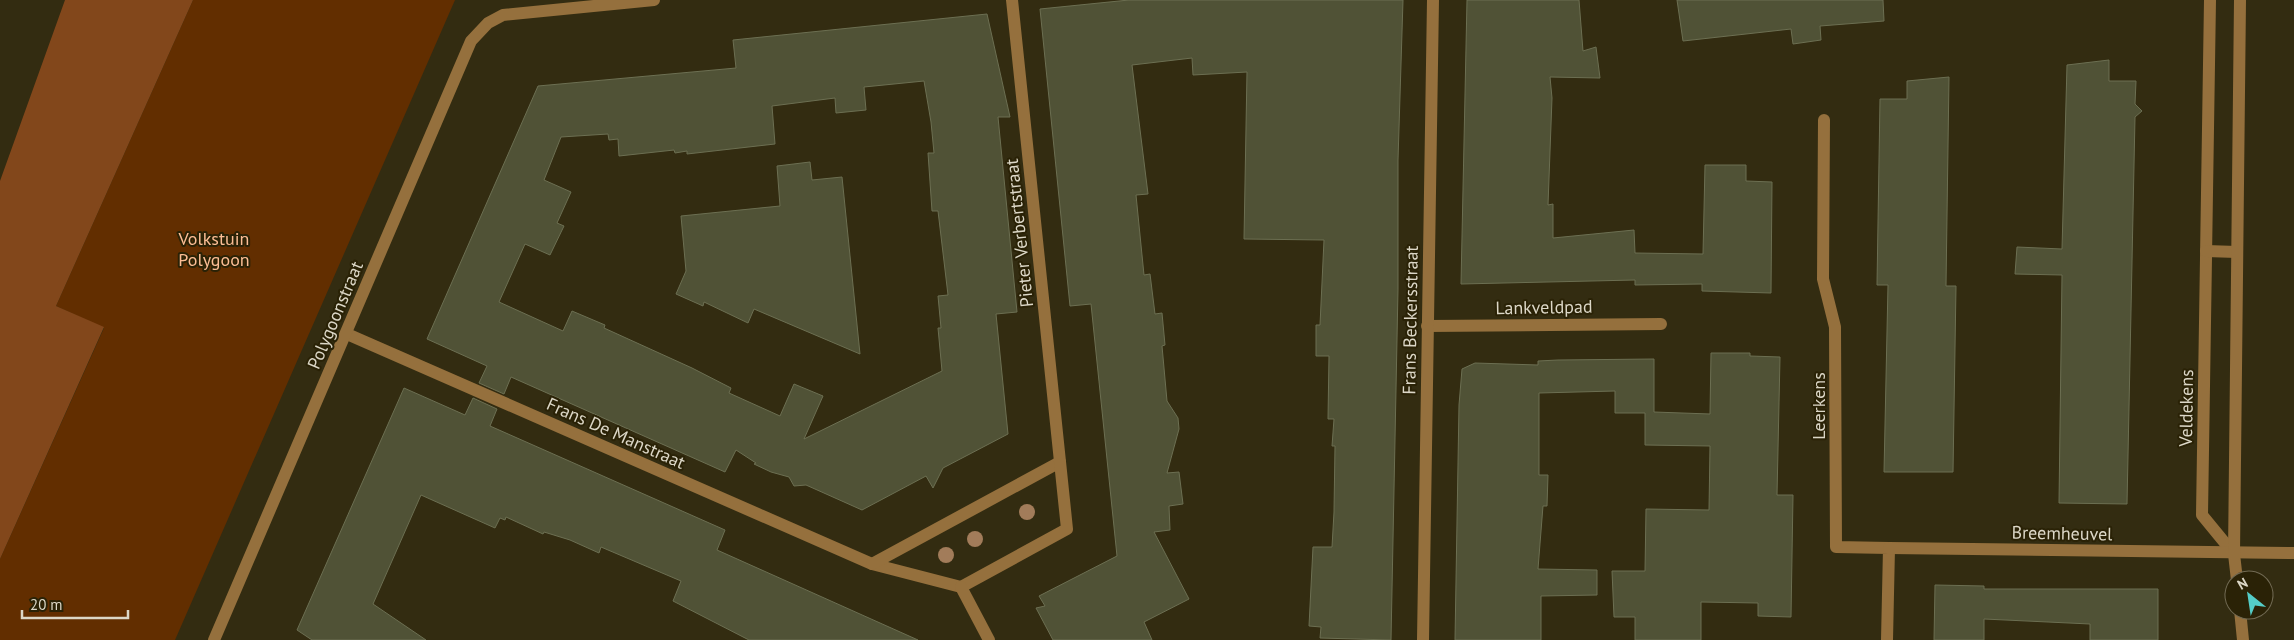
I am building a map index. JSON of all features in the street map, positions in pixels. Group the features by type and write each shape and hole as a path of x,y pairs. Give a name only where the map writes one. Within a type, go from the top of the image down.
{"street":[{"name":"Polygoonstraat","path":"214,640 347,334 471,40 488,23 502,15 654,0"},
{"name":"Pieter Verbertstraat","path":"961,587 1067,529 1012,0"},
{"name":"Frans Beckersstraat","path":"1423,640 1433,0"},
{"name":"Veldekens","path":"2210,0 2202,515 2234,554"},
{"path":"2236,570 2234,554 2240,0"},
{"name":"Leerkens","path":"1824,120 1823,279 1835,327 1836,547 1889,548"},
{"path":"2206,251 2237,252"},
{"name":"Lankveldpad","path":"1427,326 1661,324"},
{"name":"Frans De Manstraat","path":"347,334 872,564 961,587"},
{"path":"872,564 1060,462"},
{"path":"1887,640 1889,548"},
{"name":"Breemheuvel","path":"1889,548 2234,554 2294,553"},
{"path":"961,587 989,640"},
{"path":"2241,620 2243,640"}],"green space":[{"name":"Volkstuin Polygoon","path":"193,0 455,0 175,640 0,640 0,559 104,328 56,306"}],"shaded area":[{"path":"65,0 193,0 56,306 104,327 0,559 0,181"}],"building":[{"path":"1129,0 1403,0 1398,160 1398,289 1391,640 1320,638 1321,627 1309,626 1313,547 1332,547 1334,512 1335,446 1332,446 1334,419 1328,419 1329,356 1316,356 1316,325 1320,325 1324,240 1244,239 1247,72 1193,75 1192,58 1132,65 1148,194 1136,195 1144,275 1150,274 1155,314 1162,313 1165,345 1162,346 1167,401 1178,418 1179,429 1167,473 1179,472 1183,504 1169,506 1170,530 1154,532 1189,599 1144,622 1152,640 1053,640 1036,608 1045,606 1039,596 1117,556 1091,304 1070,306 1040,9"},
{"path":"1467,0 1579,0 1583,51 1596,47 1600,78 1550,77 1552,98 1548,205 1553,204 1553,238 1634,230 1635,253 1703,254 1705,165 1746,165 1746,181 1772,182 1771,293 1702,291 1702,284 1635,285 1635,280 1461,284"},
{"path":"1677,0 1883,0 1884,21 1820,26 1821,40 1793,44 1791,29 1683,41"},
{"path":"987,14 1010,117 998,117 1017,312 996,314 1008,434 943,468 933,488 926,476 862,510 806,485 794,486 789,477 771,472 754,464 756,463 736,450 725,472 511,377 504,394 479,383 487,366 427,339 538,86 736,68 733,40","holes":["924,81 934,153 928,153 932,211 938,211 948,295 938,296 941,328 938,328 942,371 804,439 823,396 794,384 780,416 729,393 731,388 692,368 604,328 605,325 572,311 563,331 499,302 525,244 550,255 564,226 557,223 571,192 544,180 561,137 608,134 609,140 618,139 619,156 674,150 675,153 687,151 687,154 775,144 772,106 835,98 836,113 866,110 864,87"]},
{"path":"2109,60 2109,81 2136,81 2135,104 2142,111 2135,117 2127,504 2059,503 2062,275 2015,274 2017,247 2062,249 2067,65"},
{"path":"1949,77 1946,286 1956,286 1953,472 1884,472 1888,285 1877,285 1880,99 1907,99 1907,81"},
{"path":"810,162 812,180 842,177 860,354 754,309 748,323 704,302 703,306 676,294 686,271 681,216 780,206 777,166"},
{"path":"1711,353 1750,353 1750,356 1780,357 1777,495 1793,495 1791,617 1758,616 1758,603 1701,602 1701,640 1635,640 1635,617 1614,617 1612,571 1645,571 1646,509 1709,510 1710,446 1645,445 1645,413 1615,413 1615,391 1539,393 1539,475 1548,475 1547,506 1543,506 1538,569 1597,570 1597,595 1541,596 1541,640 1455,640 1459,405 1462,369 1475,363 1538,365 1538,361 1654,359 1654,412 1710,414"},
{"path":"404,388 465,415 473,398 497,409 490,426 725,530 717,550 918,640 749,640 673,601 681,581 601,547 599,553 570,540 544,532 543,534 506,517 505,520 500,518 495,528 421,495 373,604 426,640 312,640 297,630"},
{"path":"1935,585 1984,586 1984,589 2158,589 2158,640 2090,640 2090,624 1984,619 1984,640 1934,640"}]}
